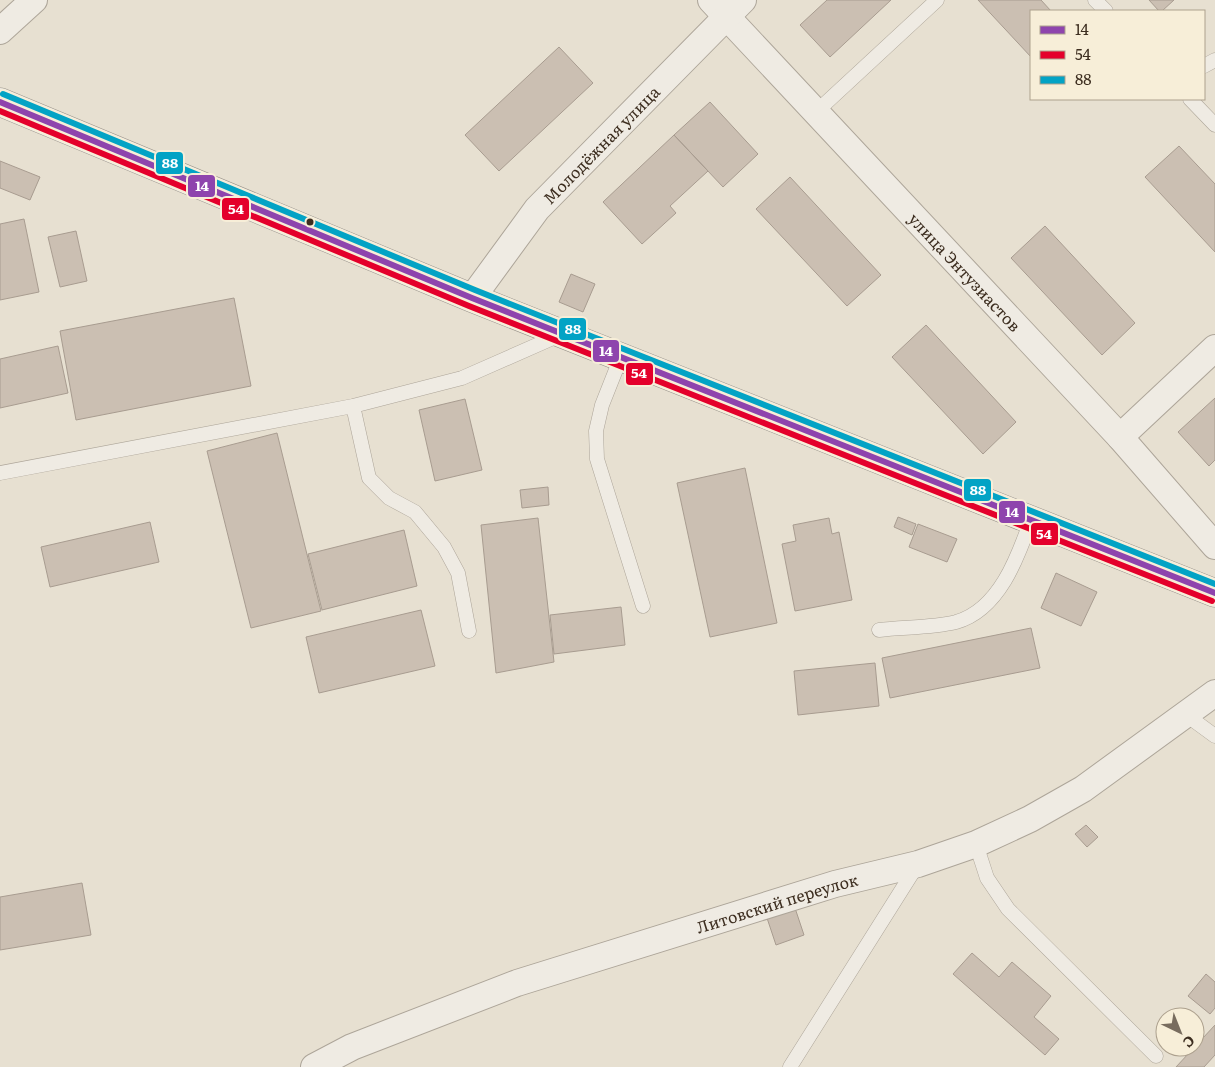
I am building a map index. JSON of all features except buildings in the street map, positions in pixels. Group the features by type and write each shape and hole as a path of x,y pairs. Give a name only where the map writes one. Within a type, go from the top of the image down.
{"main road":[{"path":"0,102 472,298 1215,593"}],"street":[{"path":"0,31 34,0"},
{"name":"улица Энтузиастов","path":"727,5 815,113 1120,437 1215,546"},
{"name":"Молодёжная улица","path":"472,298 537,209 727,5"},
{"path":"1120,437 1215,348"},
{"name":"Литовский переулок","path":"314,1067 352,1047 517,983 836,884 918,864 976,844 1030,819 1083,790 1215,693"}],"lane":[{"path":"815,113 937,0"},
{"path":"1095,0 1105,10"},
{"path":"1191,100 1215,125"},
{"path":"0,473 353,406 462,378 562,334"},
{"path":"620,357 602,405 596,432 597,458 643,606"},
{"path":"353,406 369,478 389,498 415,512 444,547 458,573 469,631"},
{"path":"879,630 956,622 987,603 999,588 1020,554 1032,520"},
{"path":"1185,714 1215,736"},
{"path":"976,844 987,878 1008,909 1155,1055"},
{"path":"790,1067 918,864"}],"transit line":[{"name":"88","path":"3,94 475,290 1215,584"},
{"name":"14","path":"0,102 472,298 1215,593"},
{"name":"54","path":"0,111 469,306 1212,601"}]}
